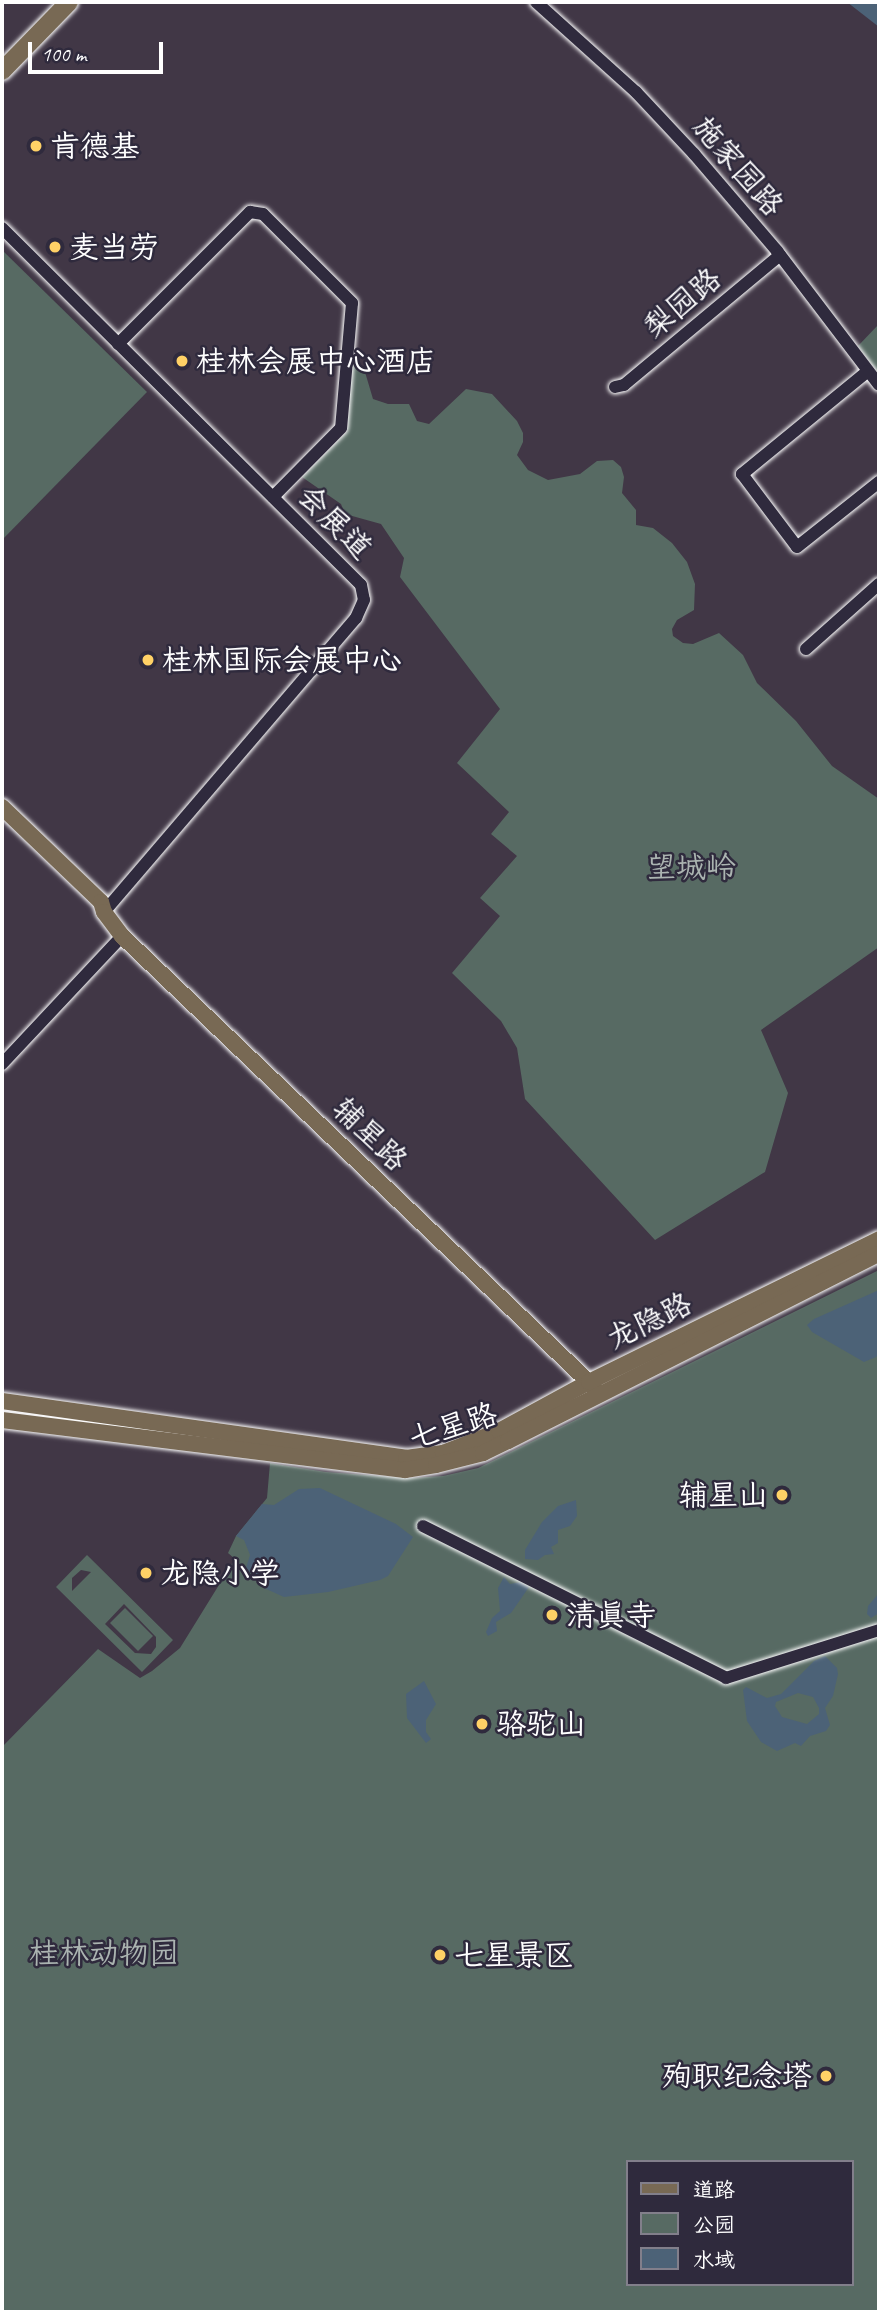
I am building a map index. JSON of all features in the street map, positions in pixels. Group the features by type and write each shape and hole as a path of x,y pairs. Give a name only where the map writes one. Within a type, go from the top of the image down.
{"highway":[{"path":"2,56 54,2"},
{"path":"2,71 69,2"}],"main road":[{"name":"辅星路","path":"2,807 101,902 104,912 122,936 601,1394"},
{"name":"辅星路","path":"2,820 92,907 104,912"},
{"name":"龙隐路","path":"443,1453 499,1431 589,1382 879,1239"},
{"name":"七星路","path":"2,1420 405,1471 483,1453 879,1254"},
{"name":"七星路","path":"2,1401 406,1458 443,1453"}],"street":[{"name":"施家园路","path":"536,2 644,100 780,255 879,386"},
{"path":"118,344 250,212 263,214 352,303 341,428 273,497"},
{"name":"会展道","path":"2,228 361,585 364,600 356,618 104,912"},
{"name":"梨园路","path":"615,387 624,385 780,255"},
{"path":"868,371 742,474 797,547 879,482"},
{"path":"806,649 879,584"},
{"path":"2,1064 122,936"},
{"path":"423,1526 726,1678 879,1630"}],"green space":[{"path":"2,250 147,392 2,540"},
{"path":"879,324 879,374 858,346"},
{"name":"望城岭","path":"352,365 358,365 365,372 373,399 388,404 409,404 417,421 429,424 466,389 492,394 517,421 523,433 523,442 517,455 528,470 548,480 580,474 597,461 613,460 621,467 624,477 622,493 636,510 636,525 653,528 672,543 687,562 695,584 694,610 677,620 672,629 673,636 683,643 693,644 719,633 743,655 757,683 796,721 832,766 879,799 879,947 761,1030 788,1093 765,1172 655,1240 525,1099 517,1048 501,1021 452,973 500,916 480,898 517,856 491,834 509,812 457,763 500,709 400,577 404,558 381,524 345,514 341,504 302,477 347,431"},
{"name":"七星景区","path":"879,1270 879,2312 2,2312 2,1747 98,1649 140,1678 180,1648 235,1559 228,1553 236,1536 267,1498 270,1463 326,1472 409,1478 443,1476 478,1468"},
{"path":"87,1555 173,1640 142,1672 56,1587","holes":["81,1570 91,1572 72,1591 72,1578","124,1604 156,1637 156,1647 151,1654 135,1653 105,1624"]},
{"path":"125,1608 153,1636 138,1651 110,1623"}],"water":[{"path":"847,2 879,2 879,27"},
{"path":"879,1290 879,1354 876,1357 864,1362 812,1332 807,1325 814,1319"},
{"path":"320,1488 396,1524 413,1537 388,1576 380,1580 328,1592 284,1597 264,1588 246,1568 250,1555 244,1540 236,1536 262,1504 274,1505 299,1489"},
{"path":"576,1500 577,1516 570,1526 558,1530 558,1543 551,1547 554,1554 545,1555 538,1560 525,1559 525,1550 542,1522 558,1506"},
{"path":"504,1577 510,1584 521,1582 529,1587 511,1613 496,1622 497,1631 488,1636 486,1632 492,1618 500,1611 498,1588"},
{"path":"879,1593 879,1613 871,1618 867,1614 868,1606"},
{"path":"825,1656 837,1668 833,1696 825,1708 830,1725 826,1731 810,1736 801,1746 795,1743 777,1751 761,1742 747,1721 743,1690 746,1687 767,1698 781,1694 814,1661","holes":["798,1693 813,1697 819,1714 807,1724 782,1717 775,1706 776,1702"]},
{"path":"424,1681 436,1704 426,1720 426,1732 431,1739 426,1743 407,1718 406,1694"}],"place":[{"name":"肯德基","path":"36,146"},
{"name":"麦当劳","path":"55,247"},
{"name":"桂林会展中心酒店","path":"182,361"},
{"name":"桂林国际会展中心","path":"148,660"},
{"name":"辅星山","path":"782,1495"},
{"name":"龙隐小学","path":"146,1573"},
{"name":"清真寺","path":"552,1615"},
{"name":"骆驼山","path":"482,1724"},
{"name":"七星景区","path":"440,1955"},
{"name":"殉职纪念塔","path":"826,2076"}],"park label":[{"name":"桂林动物园","path":"104,1953"}]}
